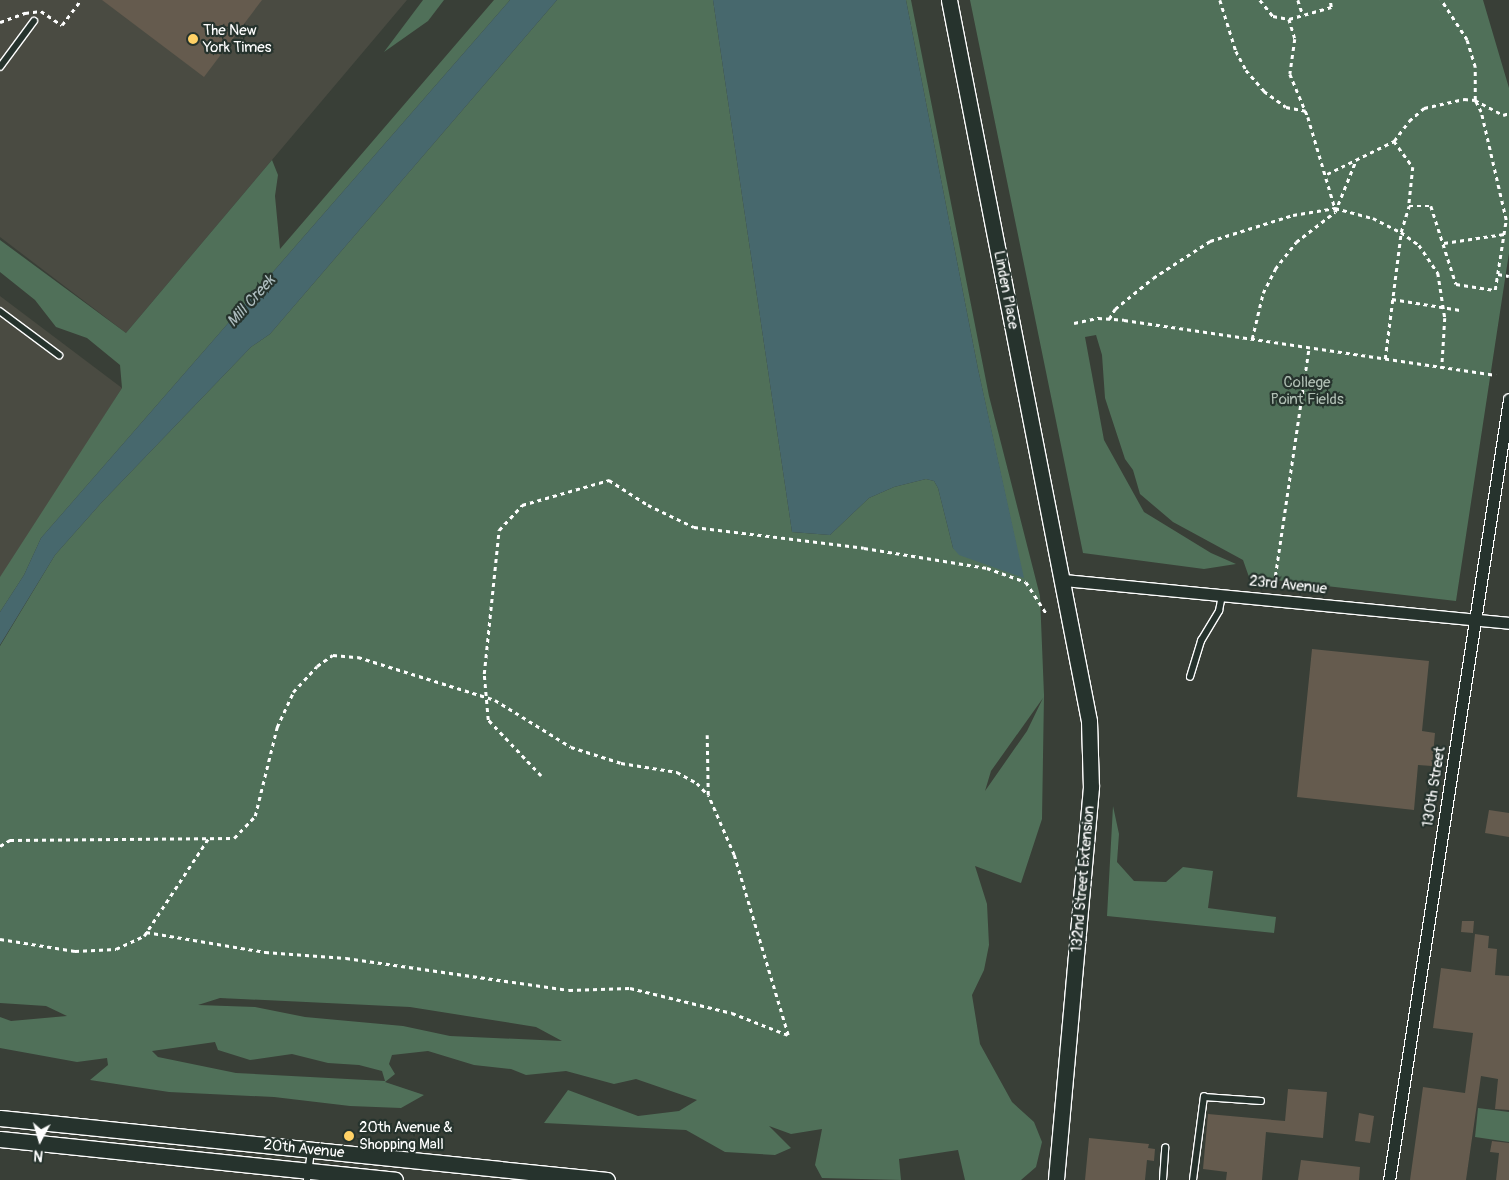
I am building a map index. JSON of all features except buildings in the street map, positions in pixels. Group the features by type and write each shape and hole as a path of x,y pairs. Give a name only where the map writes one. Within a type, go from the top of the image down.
{"street":[{"name":"Linden Place","path":"949,0 1064,580"},
{"name":"130th Street","path":"1389,1180 1509,399"},
{"name":"23rd Avenue","path":"1064,580 1223,593 1509,623"},
{"name":"132nd Street Extension","path":"1056,1180 1091,787 1089,721 1064,580"},
{"name":"20th Avenue","path":"0,1118 608,1180"},
{"name":"20th Avenue","path":"0,1139 308,1175 394,1180"}],"lane":[{"path":"0,67 34,21"},
{"path":"0,311 59,355"},
{"path":"1190,677 1202,641 1219,611 1223,593"},
{"path":"1194,1180 1204,1097 1261,1101"},
{"path":"1162,1180 1165,1148"},
{"path":"308,1175 311,1150"}],"path":[{"path":"65,21 81,0"},
{"path":"1220,0 1236,51 1246,70 1264,91 1286,107 1306,111"},
{"path":"1260,0 1273,16 1289,19 1331,7 1330,0"},
{"path":"1298,0 1303,15"},
{"path":"1409,206 1431,206 1456,284 1495,290 1506,220 1481,112 1475,100 1475,68 1467,40 1441,0"},
{"path":"1289,19 1295,39 1290,74 1306,111 1336,208"},
{"path":"1326,174 1394,141 1409,121 1424,108 1464,99 1475,100 1503,115 1509,113"},
{"path":"1385,359 1401,232 1409,206 1413,168 1394,141"},
{"path":"1252,339 1263,293 1275,269 1296,242 1336,208 1356,160"},
{"path":"1108,319 1115,309 1153,278 1210,241 1293,215 1336,208 1373,218 1401,232 1419,245 1438,273 1443,307 1442,367"},
{"path":"1443,244 1504,234"},
{"path":"1498,274 1509,276"},
{"path":"1392,299 1460,310"},
{"path":"1074,323 1108,319 1496,375"},
{"path":"1274,584 1309,348"},
{"path":"541,776 488,720 484,674 499,530 522,505 609,480 648,505 694,527 864,548 987,568 1026,582 1047,614"},
{"path":"0,846 10,840 234,838 255,816 277,727 293,692 317,666 333,655 358,658 486,697 509,708 571,747 621,763 677,772 697,783 708,795 734,855 788,1035 732,1013 630,988 569,990 346,958 265,952 146,932"},
{"path":"707,736 708,795"},
{"path":"0,939 75,951 116,949 146,932 208,839"}],"shaded area":[{"path":"0,0 407,0 126,333 0,237"},
{"path":"0,296 122,388 0,585"}],"green space":[{"path":"423,0 444,0 428,21 384,52"},
{"path":"494,0 510,0 41,538 24,575 0,612 0,577 122,388 120,365 87,338 56,327 35,300 0,272 0,240 126,333 272,160 278,175 275,196 280,249"},
{"path":"557,0 713,0 792,532 830,535 869,498 894,487 926,479 934,481 938,488 953,548 1023,577 978,369 906,0 911,0 989,396 1040,596 1044,695 1042,819 1021,883 975,866 987,904 989,945 984,970 972,995 980,1044 1012,1102 1034,1122 1042,1142 1036,1167 1021,1180 965,1180 958,1150 899,1159 901,1180 822,1178 815,1165 822,1129 791,1134 769,1126 791,1148 775,1155 725,1152 686,1130 544,1123 568,1090 638,1116 679,1111 697,1100 636,1079 614,1084 566,1071 526,1075 511,1069 474,1065 428,1051 392,1055 389,1064 395,1074 385,1082 424,1095 401,1108 350,1106 274,1097 169,1092 90,1080 108,1065 107,1058 77,1062 0,1048 0,1017 11,1021 67,1016 46,1006 0,1003 0,646 55,555 102,502 251,347 270,334","holes":["1043,698 1027,731 985,791 991,771","220,998 410,1007 536,1027 562,1041 450,1036 403,1026 305,1017 255,1007 198,1005","215,1042 218,1050 250,1060 292,1054 328,1063 359,1065 382,1071 385,1081 236,1073 158,1057 152,1051"]},
{"name":"College Point Fields","path":"970,0 1483,0 1509,88 1509,253 1456,601 1249,577 1243,560 1173,522 1140,494 1133,470 1125,459 1105,398 1102,355 1096,335 1085,337 1104,440 1144,512 1211,553 1236,564 1204,569 1083,553"},
{"path":"1113,806 1119,834 1117,862 1134,881 1166,882 1183,867 1213,871 1208,908 1276,917 1274,933 1107,916"},
{"path":"1478,1108 1509,1112 1509,1142 1475,1137"}],"water":[{"name":"Mill Creek","path":"510,0 557,0 270,334 251,347 102,502 55,555 0,645 0,612 24,575 41,538"},
{"path":"713,0 906,0 978,369 1024,578 959,555 953,548 938,488 934,481 926,479 894,487 869,498 830,535 792,532"}],"place":[{"name":"The New York Times","path":"193,39"},
{"name":"20th Avenue & Shopping Mall","path":"349,1136"}]}
